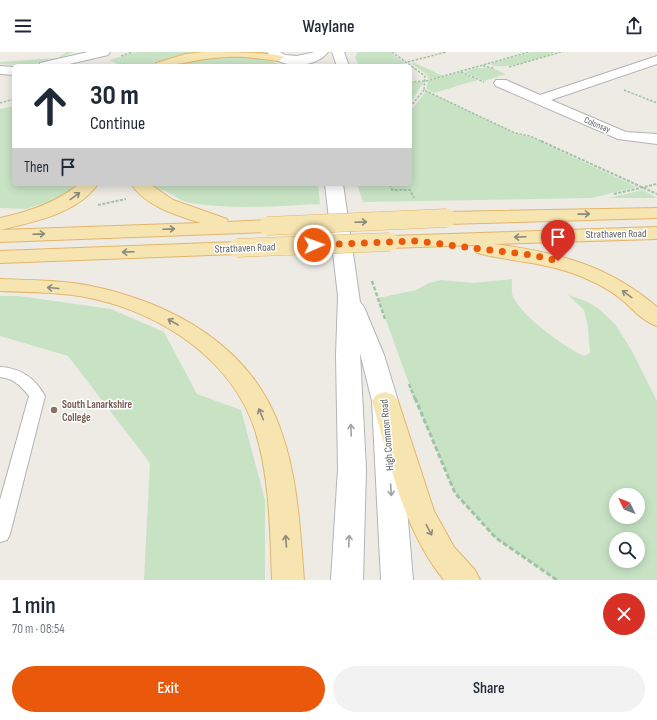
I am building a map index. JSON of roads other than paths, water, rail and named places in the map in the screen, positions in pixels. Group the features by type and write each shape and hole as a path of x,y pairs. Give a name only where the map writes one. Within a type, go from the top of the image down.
{"main road":[{"path":"167,64 186,58 233,52 283,59"},
{"path":"0,224 50,209 72,199 88,186"},
{"path":"142,186 149,194 162,202 232,227"},
{"name":"Strathaven Road","path":"0,236 447,218 657,213"},
{"name":"Strathaven Road","path":"0,257 657,233"},
{"path":"416,241 532,255 558,261 611,283 657,319"},
{"path":"0,285 91,292 127,302 156,312 205,343 224,359 240,377 256,401 268,430 283,500 288,580"},
{"path":"385,401 420,513 443,556 464,580"}],"street":[{"path":"53,64 83,55 104,52"},
{"path":"283,59 309,59 322,52 325,64"},
{"path":"338,52 342,64"},
{"path":"540,100 657,60"},
{"path":"0,70 12,71"},
{"name":"Colonsay","path":"501,83 623,136 657,139"},
{"name":"High Common Road","path":"334,186 348,296 348,355 352,469 347,580"},
{"name":"High Common Road","path":"348,296 372,355 385,401 397,580"}],"lane":[{"path":"0,372 11,372 30,385 37,396 0,534"}],"place":[{"name":"South Lanarkshire College","path":"54,410"}]}
